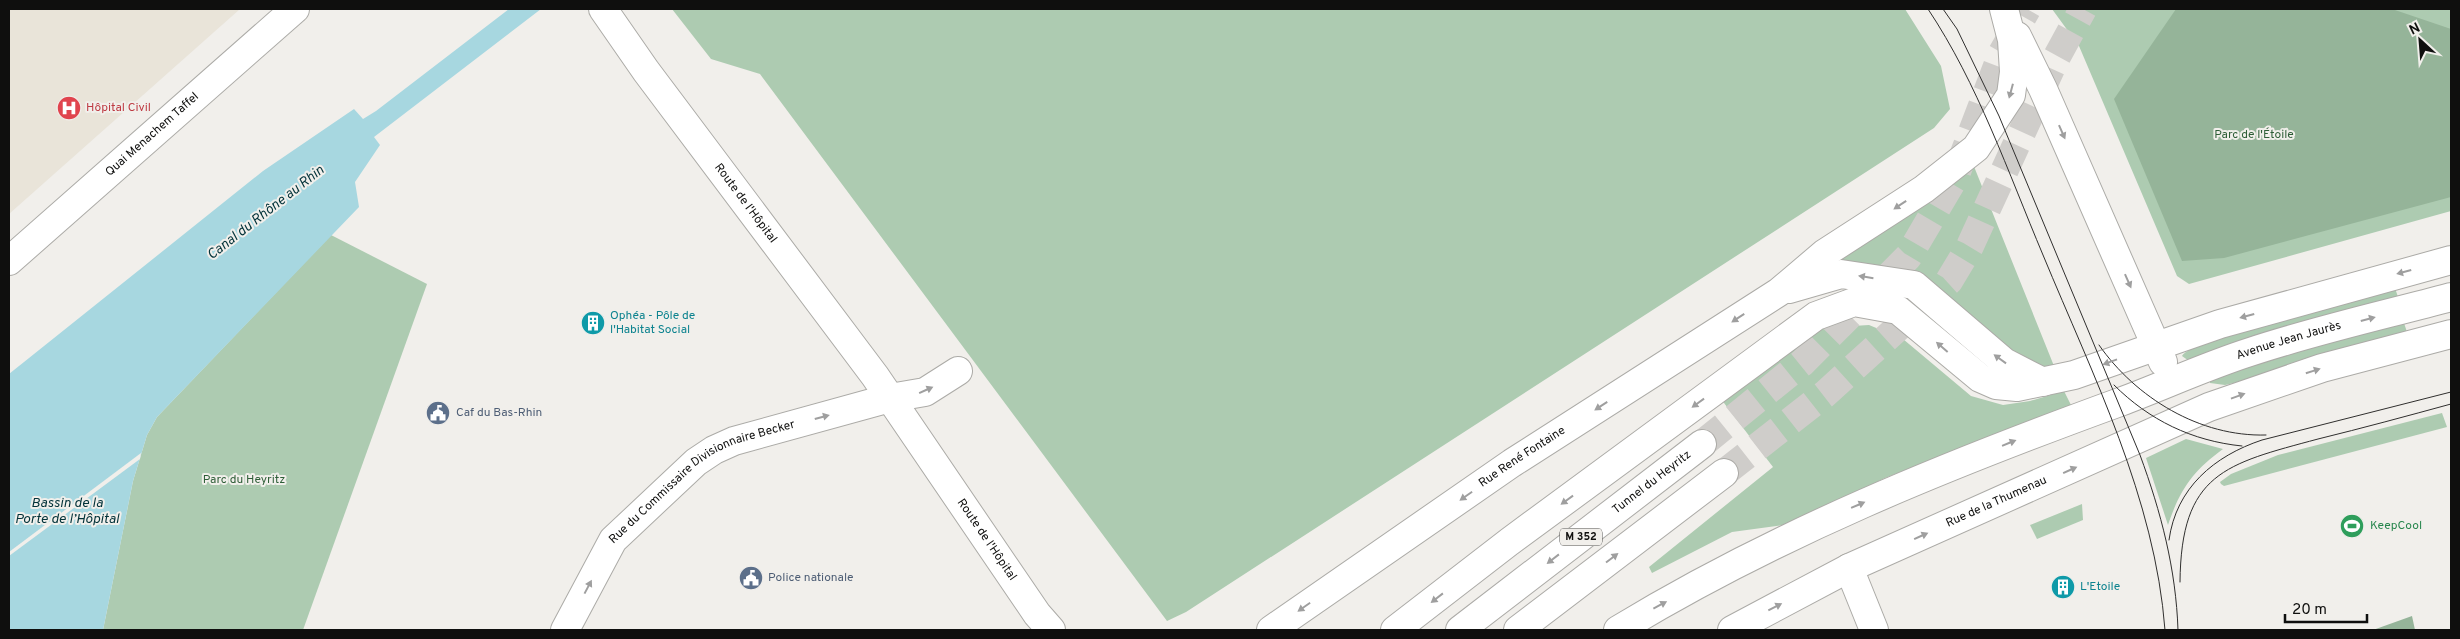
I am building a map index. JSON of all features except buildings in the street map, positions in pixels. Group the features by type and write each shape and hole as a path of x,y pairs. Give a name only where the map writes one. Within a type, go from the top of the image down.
{"main road":[{"name":"Quai Menachem Taffel","path":"9,261 296,9"},
{"name":"Route de l'Hôpital","path":"603,9 650,76 890,398 1043,625"},
{"path":"1779,292 1825,253 1924,189 1976,148 1984,139 2011,95 2014,72 2012,40 2004,9"},
{"path":"2004,9 2043,89 2172,381 2209,407"},
{"path":"1395,630 1509,542 1816,316 1854,302 1898,310 1980,378 1996,385 2017,387 2074,375 2238,318 2451,260"},
{"path":"1779,292 1841,274 1914,284 2004,362 2043,382"},
{"name":"Rue René Fontaine","path":"1271,630 1512,464 1779,292"},
{"name":"Avenue Jean Jaurès","path":"1618,630 1651,610 1814,524 1909,482 2071,418 2250,352 2451,297"},
{"name":"Rue de la Thumenau","path":"1732,630 1849,568 2209,407 2266,386 2451,334"},
{"path":"890,398 925,392 958,371"},
{"name":"Rue du Commissaire Divisionnaire Becker","path":"565,630 613,540 696,462 714,450 734,441 890,398"},
{"name":"Tunnel du Heyritz","path":"1460,630 1702,444"},
{"name":"M 352","path":"1518,630 1724,473"},
{"path":"1849,568 1874,630"}],"shaded area":[{"name":"Hôpital Civil","path":"9,9 240,9 9,214"}],"green space":[{"path":"672,9 1905,9 1941,66 1950,109 1934,128 1186,612 1167,621 760,74 711,59"},
{"name":"Parc de l'Étoile","path":"2052,9 2451,9 2451,211 2189,284 2177,276 2079,46"},
{"name":"Parc de l'Étoile","path":"2176,9 2392,9 2451,29 2451,197 2224,258 2182,261 2114,99"},
{"path":"1973,164 2054,366 2044,370 2011,358 1959,318 1833,264"},
{"name":"Parc du Heyritz","path":"331,235 427,284 303,630 103,630 133,481 147,435 157,417"},
{"path":"2395,288 2398,297 2189,361 2182,356 2192,348 2246,329"},
{"path":"2404,323 2407,332 2326,353 2238,382 2225,385 2210,383 2210,380 2280,356"},
{"path":"1869,325 1903,339 1971,396 2003,405 2030,401 2064,391 2071,405 1885,478 1790,524 1732,532 1652,573 1649,567 1773,467 1721,399 1820,328"},
{"path":"2442,413 2447,427 2224,486 2220,482 2231,474 2278,455"},
{"path":"2186,439 2223,449 2203,465 2189,482 2177,501 2168,525 2146,458"},
{"path":"2082,504 2083,520 2037,539 2030,525"},
{"path":"2412,616 2415,630 2373,630"}],"water":[{"path":"509,9 541,9 374,137 380,145 355,182 359,207 157,417 147,435 133,481 103,630 9,630 9,374 263,171 354,109 363,119 376,111"}],"pier":[{"path":"141,453 140,459 9,556 9,552"}],"tunnel":[{"path":"1702,444 1802,363 1908,257 1955,177 2002,53 2027,9"},
{"path":"1724,473 1825,394 1949,281 1970,246 2055,60 2083,9"}],"tram line":[{"path":"1928,9 1962,67 1991,129 2119,438 2149,533 2159,581 2165,630"},
{"path":"1943,9 1957,29 1999,116 2140,455 2155,498 2171,563 2178,630"},
{"path":"2099,345 2131,382 2172,411 2217,429 2241,434 2266,435"},
{"path":"2114,385 2142,409 2172,427 2206,439 2242,446"},
{"path":"2169,540 2173,521 2189,490 2200,476 2228,455 2262,440 2451,392"},
{"path":"2180,582 2182,546 2189,517 2200,495 2214,479 2234,466 2285,448 2451,404"}],"place":[{"name":"Hôpital Civil","path":"69,108"},
{"name":"Ophéa - Pôle de l'Habitat Social","path":"593,323"},
{"name":"Caf du Bas-Rhin","path":"438,413"},
{"name":"KeepCool","path":"2352,526"},
{"name":"Police nationale","path":"751,578"},
{"name":"L'Etoile","path":"2063,587"}],"water label":[{"name":"Canal du Rhône au Rhin","path":"266,213"},
{"name":"Bassin de la Porte de l’Hôpital","path":"67,512"}]}
